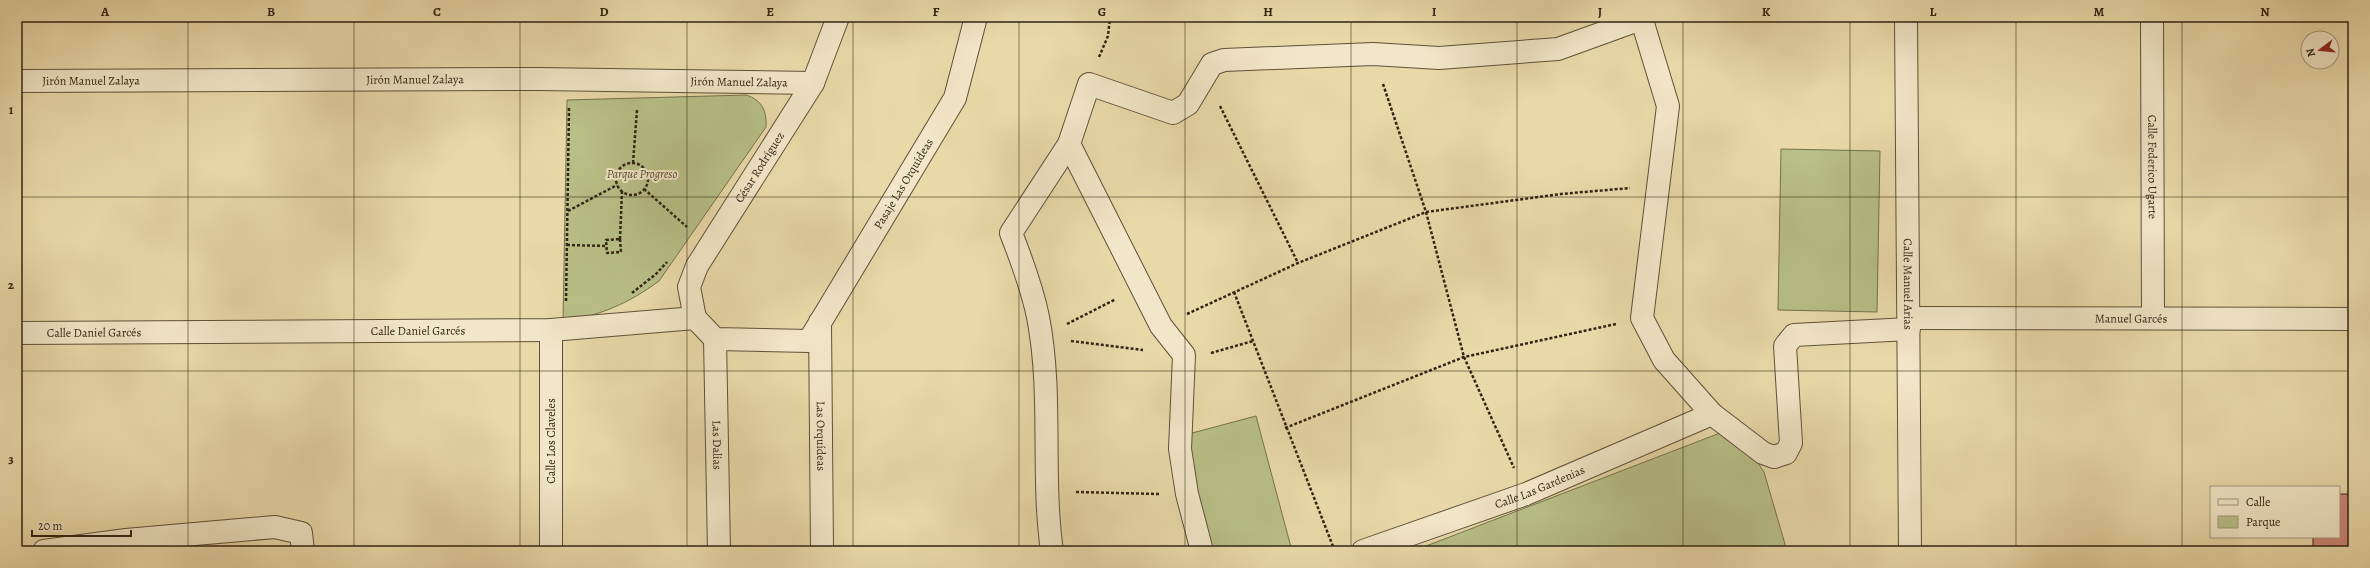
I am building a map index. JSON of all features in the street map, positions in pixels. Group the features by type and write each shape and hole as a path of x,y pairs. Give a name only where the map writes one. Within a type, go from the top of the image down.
{"street":[{"name":"César Rodríguez","path":"695,318 689,287 697,266 813,83 838,17"},
{"name":"Pasaje Las Orquídeas","path":"715,339 809,341 955,98 976,17"},
{"name":"Calle Manuel Arias","path":"1906,17 1910,551"},
{"name":"Calle Federico Ugarte","path":"2152,17 2153,318"},
{"path":"1052,551 1048,492 1044,374 1038,318 1028,277 1011,233 1069,144 1089,84 1173,113 1188,104 1212,64 1224,60 1373,54 1439,58 1558,49 1641,18 1668,106 1660,186 1642,318"},
{"name":"Jirón Manuel Zalaya","path":"17,81 570,79 813,83"},
{"path":"1069,144 1161,326 1184,355 1180,449 1188,494 1202,551"},
{"path":"695,318 715,339"},
{"name":"Calle Daniel Garcés","path":"17,333 559,330 695,318"},
{"name":"Manuel Garcés","path":"1642,318 1664,360 1712,414 1763,453 1774,457 1786,452 1791,443 1785,346 1794,335 1909,323 2153,318 2353,320"},
{"name":"Las Orquídeas","path":"820,322 822,551"},
{"name":"Calle Los Claveles","path":"551,551 559,330"},
{"name":"Las Dalias","path":"715,339 719,551"},
{"name":"Calle Las Gardenias","path":"1363,551 1526,494 1712,414"},
{"path":"44,551 125,546 275,527 301,533 302,551"}],"path":[{"path":"1089,84 1108,36 1110,17"},
{"path":"1373,54 1426,212 1464,357 1526,494"},
{"path":"1205,77 1298,263"},
{"path":"559,330 567,245 570,79"},
{"path":"634,163 637,108"},
{"path":"634,163 641,166 646,172 648,181 638,194 630,195 622,192 617,185 616,177 619,169 625,164 634,163"},
{"path":"568,211 617,185"},
{"path":"1161,326 1298,263 1426,212 1561,194 1660,186"},
{"path":"644,188 690,230"},
{"path":"620,239 606,240 607,253 621,252 620,239 622,192"},
{"path":"567,245 607,246"},
{"path":"628,296 645,284 670,258"},
{"path":"1040,338 1141,286"},
{"path":"1234,292 1285,428 1334,551"},
{"path":"1285,428 1464,357 1642,318"},
{"path":"1048,492 1188,494"}],"green space":[{"name":"Parque Progreso","path":"746,95 760,103 766,116 766,127 659,281 637,296 602,312 563,321 567,100"},
{"path":"1781,149 1880,151 1877,312 1778,310"},
{"path":"1256,416 1292,551 1212,551 1181,436"},
{"path":"1720,433 1756,460 1764,472 1787,551 1413,551"}],"building":[{"path":"2340,494 2352,494 2351,551 2313,551 2313,538 2340,538"}]}
